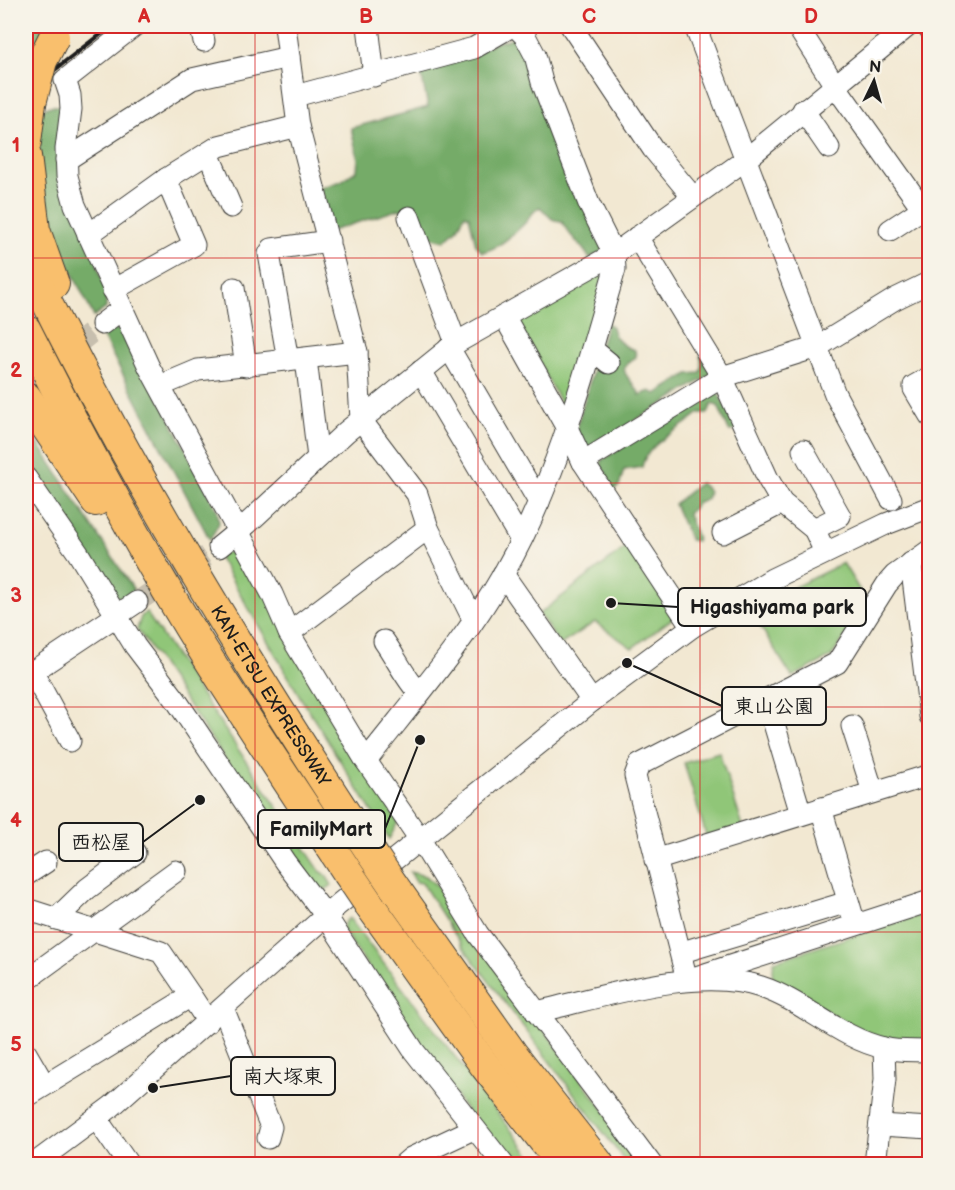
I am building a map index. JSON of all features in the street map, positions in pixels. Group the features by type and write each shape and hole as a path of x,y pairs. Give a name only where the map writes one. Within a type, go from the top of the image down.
{"highway":[{"path":"26,142 38,100 42,61 57,31"},
{"path":"26,156 35,230 62,302 103,387 237,631 276,711"},
{"name":"KAN-ETSU EXPRESSWAY","path":"26,260 105,417 210,603 276,711 393,885 512,1053 599,1164"},
{"name":"KAN-ETSU EXPRESSWAY","path":"26,330 132,530 252,729 369,904 485,1066 562,1164"},
{"path":"26,397 182,633 252,729"}],"street":[{"path":"38,100 134,26"},
{"path":"285,26 298,126 357,352 361,420 417,494 428,528 473,619"},
{"path":"368,26 374,76"},
{"path":"295,96 474,48 514,26 525,36 535,55 542,82 589,204 614,254 615,269 568,430 540,502 503,574 473,619 366,761"},
{"path":"571,26 653,150 692,196"},
{"path":"695,26 835,394 891,499"},
{"path":"797,26 834,84 927,214 890,230"},
{"path":"219,546 361,420 452,346 614,254 745,160 834,84 908,26"},
{"path":"927,26 930,29"},
{"path":"66,160 192,79 290,57"},
{"path":"65,80 70,95 71,109 66,160 67,176 88,235 160,386 272,594 290,633 366,761 419,838 478,934 651,1164"},
{"path":"803,110 829,148"},
{"path":"88,235 166,179 219,146 298,126"},
{"path":"208,153 231,207"},
{"path":"102,324 118,299 194,245 166,179"},
{"path":"409,217 452,346 540,502"},
{"path":"637,237 722,376 768,479 782,503 814,529 825,552"},
{"path":"318,458 297,359 269,254 272,249 329,241"},
{"path":"583,462 722,376 817,347 895,299 930,282"},
{"path":"234,288 246,366"},
{"path":"504,316 568,430 583,462 692,627"},
{"path":"592,349 609,363"},
{"path":"160,386 198,370 357,352"},
{"path":"421,371 521,540"},
{"path":"930,377 914,386 930,416"},
{"path":"803,450 840,516 814,529"},
{"path":"26,478 78,553 117,617 285,862 326,916 414,1052 502,1164"},
{"path":"723,533 782,503"},
{"path":"34,1164 96,1118 326,916 419,838 592,701 692,627 772,579 825,552 930,507"},
{"path":"290,633 428,528"},
{"path":"687,980 635,776 639,765 837,663 887,584 930,550"},
{"path":"911,563 930,716"},
{"path":"503,574 592,701"},
{"path":"70,741 29,674 137,602"},
{"path":"384,641 402,666 408,681 419,693"},
{"path":"772,717 849,902 855,926"},
{"path":"852,726 873,792"},
{"path":"655,860 930,775"},
{"path":"56,920 87,889 135,853"},
{"path":"26,874 46,862"},
{"path":"26,980 176,871"},
{"path":"536,1012 687,980 930,901"},
{"path":"689,950 849,902"},
{"path":"26,909 161,952 208,1022"},
{"path":"687,980 748,983 764,988 842,1031 884,1048 930,1051"},
{"path":"26,1096 191,996"},
{"path":"223,1008 271,1127 267,1138"},
{"path":"874,1164 885,1079 884,1048"},
{"path":"26,1053 44,1084"},
{"path":"96,1118 128,1164"},
{"path":"880,1125 930,1128"},
{"path":"410,1162 473,1129"}],"green space":[{"path":"26,26 48,26 26,72"},
{"path":"519,36 604,245 601,253 589,258 562,222 552,219 540,207 504,241 482,252 476,245 469,216 465,214 457,230 445,241 421,235 400,209 331,231 320,188 341,181 357,170 358,159 351,128 428,107 421,73 492,44"},
{"path":"50,106 61,106 60,144 106,292 106,308 94,317 57,242 40,177 39,111"},
{"path":"601,268 610,274 563,408 516,318"},
{"path":"607,323 612,327 620,342 635,350 636,357 625,366 624,371 640,395 650,391 656,394 688,374 700,373 702,367 700,355 712,374 585,451 575,433"},
{"path":"110,329 117,329 127,335 217,510 219,523 210,540 102,335"},
{"path":"715,388 739,430 729,431 718,406 712,404 708,413 699,413 657,444 645,458 642,467 624,470 619,486 612,491 606,482 607,474 601,467 602,460 703,398 711,396"},
{"path":"26,425 134,590 123,598 113,596 26,465"},
{"path":"700,483 709,491 707,499 698,502 688,514 697,538 696,541 690,540 674,504"},
{"path":"630,544 674,611 673,618 632,648 595,622 560,645 539,614"},
{"path":"227,552 247,559 398,822 389,839 302,700 218,556"},
{"path":"843,563 868,604 831,657 792,677 757,621 771,615 764,602"},
{"path":"146,612 320,871 325,874 332,885 327,889 322,890 311,886 137,629 141,617"},
{"path":"719,752 743,827 707,838 684,763"},
{"path":"410,872 425,876 437,886 644,1164 629,1164 621,1156 463,947 422,883 416,882"},
{"path":"929,912 929,1042 896,1040 869,1035 777,984 772,977 774,961"},
{"path":"349,918 537,1164 510,1164 470,1116 343,930 344,923"}],"tunnel":[{"path":"26,386 102,324"},
{"path":"137,602 219,547"}],"railway":[{"path":"26,92 111,26"}],"place":[{"name":"Higashiyama park","path":"611,603"},
{"name":"東山公園","path":"627,663"},
{"name":"FamilyMart","path":"420,740"},
{"name":"西松屋","path":"200,800"},
{"name":"南大塚東","path":"153,1088"}]}
